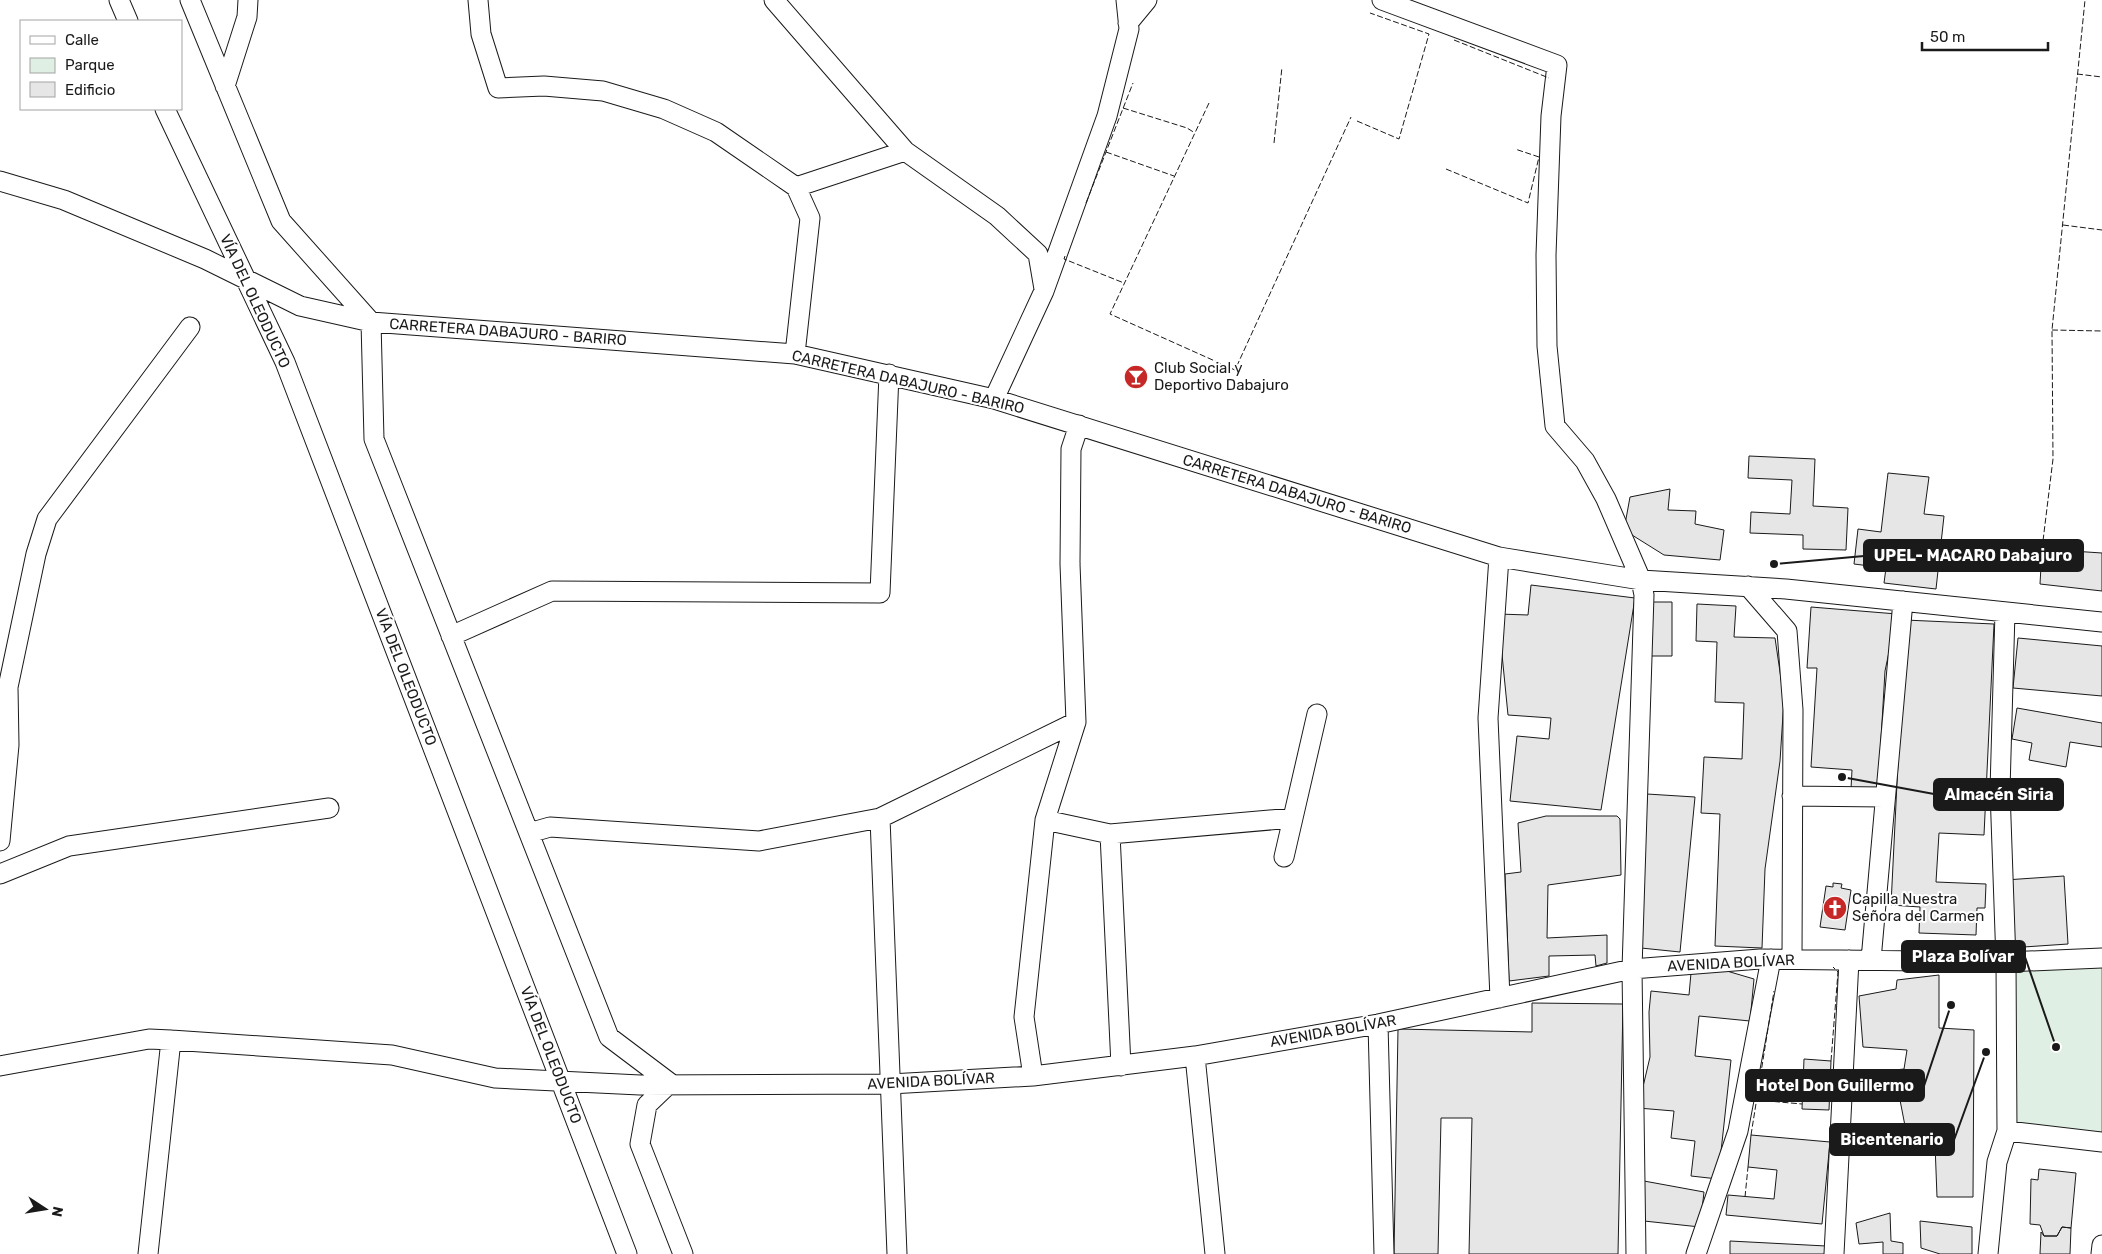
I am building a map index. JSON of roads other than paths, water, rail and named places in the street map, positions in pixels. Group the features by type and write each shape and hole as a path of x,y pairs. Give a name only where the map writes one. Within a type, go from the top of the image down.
{"street":[{"path":"119,0 128,20"},
{"path":"190,0 281,221 372,322 374,439 451,636 609,1038 670,1083 647,1105 640,1144 683,1254"},
{"path":"225,86 247,17 248,0"},
{"path":"478,0 481,34 498,88 544,86 603,91 664,109 716,132 796,187 810,218 795,354"},
{"path":"774,0 905,151 997,216 1038,254 1044,291"},
{"path":"994,399 1044,291 1107,116 1128,23 1126,0"},
{"path":"1128,23 1147,0"},
{"path":"1382,0 1558,65 1551,116 1546,255 1547,346 1555,426 1585,461 1606,499 1641,580 1644,595 1632,969 1636,1254"},
{"name":"VÍA DEL OLEODUCTO","path":"165,110 285,362 626,1254"},
{"path":"796,187 905,151"},
{"name":"CARRETERA DABAJURO - BARIRO","path":"0,181 47,195 205,259 300,306 372,322 795,354 994,399 1499,557 1641,580 1748,586 2102,622"},
{"path":"0,194 47,195"},
{"path":"0,840 8,687 36,554 47,519 190,327"},
{"path":"451,636 552,591 880,593 889,374"},
{"path":"1033,1076 1024,1017 1046,820 1076,722 1070,564 1071,448 1079,425"},
{"path":"1499,557 1488,718 1500,998"},
{"path":"1748,586 1787,631 1793,710 1792,959"},
{"path":"1871,960 1884,797 1903,601"},
{"path":"1988,1254 1997,1162 2007,1131 2006,962 2000,790 2005,612"},
{"path":"1284,857 1317,714"},
{"path":"529,833 550,828 758,841 880,818 1076,722"},
{"path":"1792,796 1884,797"},
{"path":"0,874 69,846 329,808"},
{"path":"880,818 897,1254"},
{"path":"1046,820 1110,834 1293,818"},
{"path":"1110,834 1121,1066"},
{"name":"AVENIDA BOLÍVAR","path":"0,1066 149,1039 392,1055 495,1078 640,1084 890,1084 1033,1076 1195,1056 1378,1024 1632,969 1771,959 2006,962 2102,958"},
{"path":"1696,1254 1738,1131 1771,959"},
{"path":"1834,1254 1849,960"},
{"path":"1378,1024 1384,1254"},
{"path":"148,1254 171,1040"},
{"path":"1195,1056 1215,1254"},
{"path":"2007,1131 2102,1142"},
{"path":"2101,1254 2102,1244"}],"place":[{"name":"Club Social y Deportivo Dabajuro","path":"1136,377"},
{"name":"UPEL- MACARO Dabajuro","path":"1774,564"},
{"name":"Almacén Siria","path":"1842,777"},
{"name":"Capilla Nuestra Señora del Carmen","path":"1835,908"},
{"name":"Hotel Don Guillermo","path":"1951,1005"},
{"name":"Plaza Bolívar","path":"2056,1047"},
{"name":"Bicentenario","path":"1986,1052"}]}
